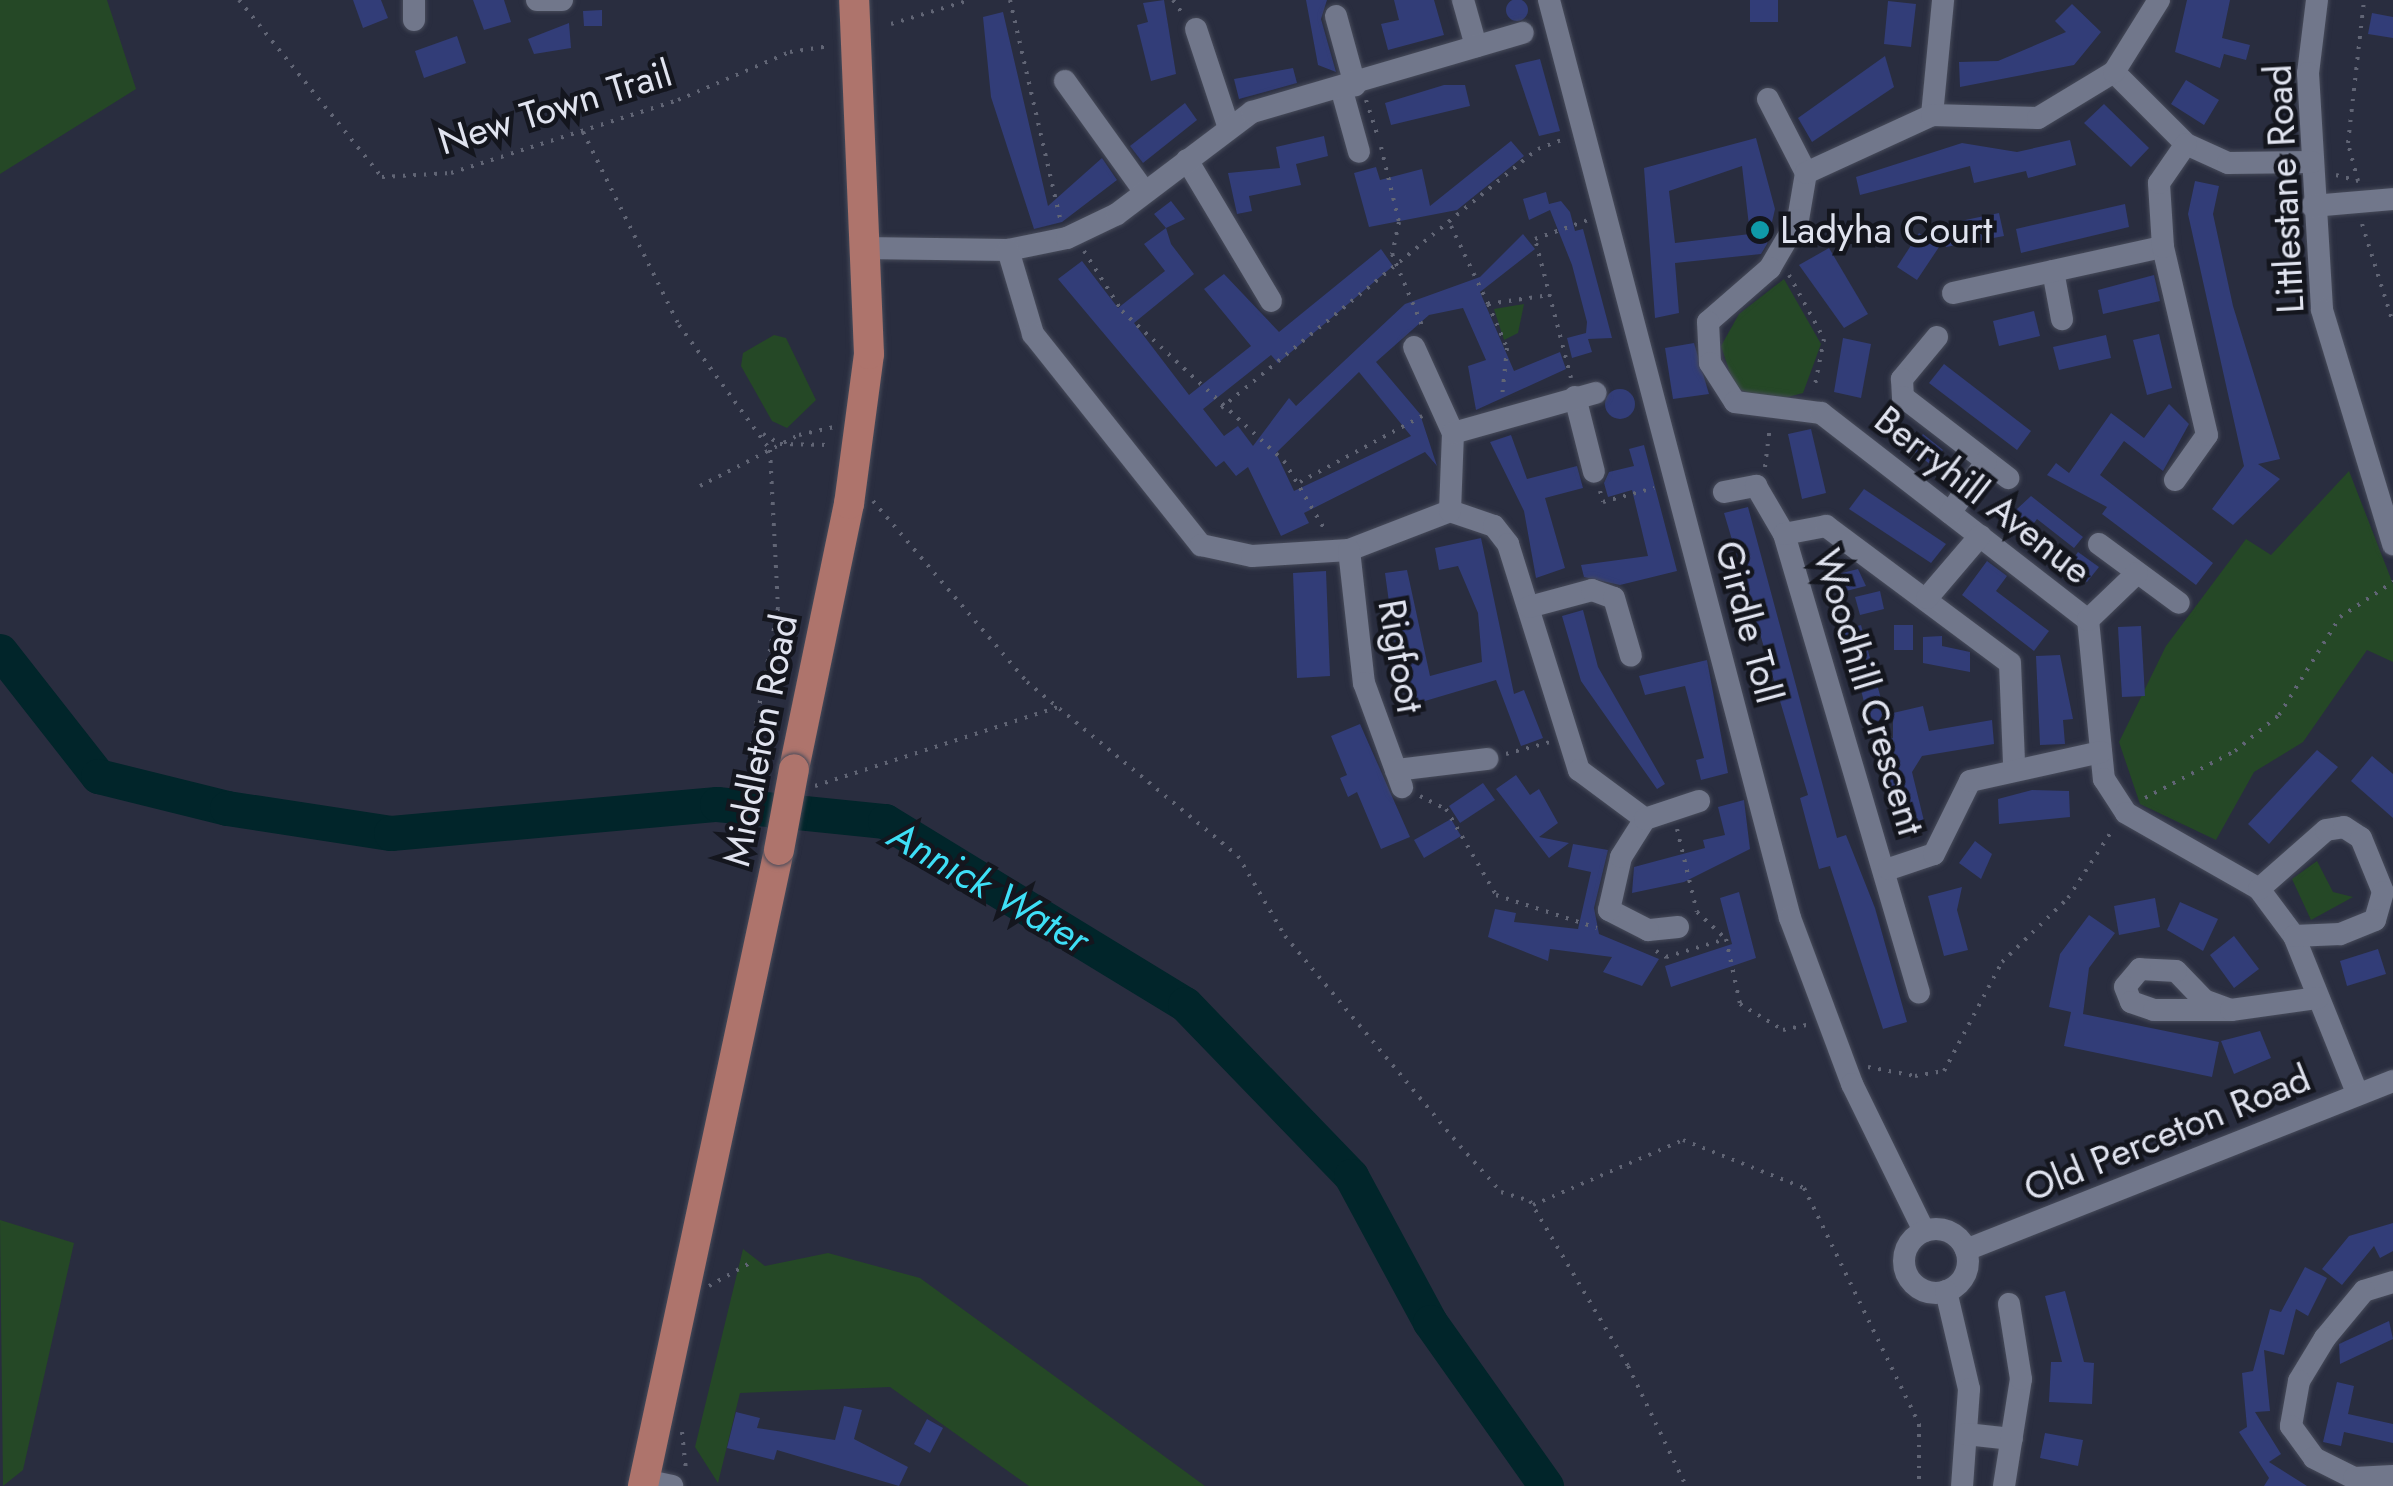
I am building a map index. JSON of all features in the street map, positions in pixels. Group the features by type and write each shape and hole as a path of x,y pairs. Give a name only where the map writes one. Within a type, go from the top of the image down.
{"main road":[{"name":"Middleton Road","path":"653,1484 850,497 858,440 869,354 854,0"}],"street":[{"path":"537,0 562,0"},
{"path":"1463,0 1476,46"},
{"path":"1932,115 1943,0"},
{"path":"1768,99 1806,174 1932,115 2038,118 2114,72 2159,0"},
{"name":"Littlestane Road","path":"2317,0 2312,206 2322,310 2393,544"},
{"name":"Girdle Toll","path":"1551,7 1790,918 1844,1062 1924,1231"},
{"path":"1336,16 1359,152"},
{"path":"1196,29 1230,128"},
{"path":"863,248 1008,250 1072,236 1144,191 1252,112 1349,88 1523,32"},
{"path":"2114,72 2186,144 2228,162 2312,162"},
{"path":"1064,80 1144,191"},
{"path":"2175,480 2207,436 2163,248 2159,183 2186,144"},
{"path":"1187,160 1233,245 1271,301"},
{"name":"Berryhill Avenue","path":"1806,174 1798,220 1778,255 1708,322 1710,363 1735,402 1774,414 1821,413 2088,620 2104,778 2126,813"},
{"path":"2312,206 2356,192 2393,199"},
{"path":"1953,294 2163,248"},
{"path":"1008,250 1033,334 1180,526 1236,554 1340,551 1450,512 1494,526 1529,607 1566,738 1579,770 1645,819"},
{"path":"2053,272 2062,318"},
{"path":"1937,337 1902,379 1903,397 2008,478"},
{"path":"1414,347 1453,433 1450,512"},
{"path":"1453,433 1585,395 1594,472"},
{"path":"1950,513 1986,462"},
{"path":"1724,492 1756,486 1768,498"},
{"name":"Woodhill Crescent","path":"1768,498 1784,534 1811,646 1888,869 1919,993"},
{"name":"Woodhill Crescent","path":"1784,534 1826,526 2010,663 2014,764 1970,781 1934,854 1888,869"},
{"path":"1927,598 1980,536"},
{"path":"2098,544 2179,604"},
{"name":"Rigfoot","path":"1340,551 1364,683 1399,778 1487,759"},
{"path":"2088,620 2137,573"},
{"path":"1529,607 1592,590 1614,598 1632,656"},
{"path":"2014,764 2101,752"},
{"path":"1678,927 1648,930 1609,910 1621,857 1645,819 1699,801"},
{"path":"2126,813 2259,889 2294,936 2358,1095"},
{"path":"2259,889 2326,830 2344,827 2361,838 2383,892 2375,920 2340,934 2294,936"},
{"path":"2231,1010 2318,998"},
{"name":"Old Perceton Road","path":"1966,1250 2393,1080"},
{"path":"1944,1230 1966,1250 1962,1279 1946,1292 1916,1286 1904,1268 1908,1244 1924,1231 1944,1230"},
{"path":"2393,1282 2364,1291 2325,1338 2299,1381 2292,1426 2314,1458 2354,1478 2393,1476"},
{"path":"1946,1292 1968,1388 1962,1486"},
{"path":"2004,1486 2021,1378 2009,1304"},
{"path":"1966,1434 2012,1439"}],"path":[{"name":"New Town Trail","path":"239,0 382,177 450,173 583,132 790,52 844,44"},
{"path":"891,24 970,0"},
{"path":"1010,0 1058,216 1122,311 1300,482 1340,551"},
{"path":"2364,0 2348,142 2356,192 2393,323"},
{"path":"1376,126 1399,222 1392,254 1428,324 1414,347"},
{"path":"583,132 679,324 732,406 780,444 858,440"},
{"path":"1221,408 1400,267 1527,160 1566,139 1570,155"},
{"path":"2312,162 2356,192"},
{"path":"1584,204 1589,220 1534,239 1566,352 1585,395"},
{"path":"1450,225 1506,348 1498,384 1508,416"},
{"path":"1778,255 1824,339 1805,414"},
{"path":"1488,304 1549,295"},
{"path":"1300,482 1418,420 1437,397"},
{"path":"1768,498 1764,446 1774,414"},
{"path":"700,486 780,444 830,426 858,440"},
{"path":"763,434 770,450 778,608 749,758 794,780 1058,707"},
{"path":"1594,472 1603,502 1660,486"},
{"path":"850,497 873,501 1058,707 1238,856 1285,936 1460,1146 1501,1192 1532,1206 1628,1366 1686,1486"},
{"path":"1844,1062 1915,1076 1944,1071 2002,962 2068,898 2126,813 2278,715 2340,617 2393,582"},
{"path":"1487,759 1566,738"},
{"path":"1672,810 1697,912 1726,940"},
{"path":"1532,1206 1682,1140 1804,1188 1919,1424 1918,1486"},
{"path":"698,1290 748,1264"}],"green space":[{"path":"0,0 107,0 136,89 0,174"},
{"path":"1784,279 1821,344 1803,393 1773,401 1735,388 1721,346 1739,314"},
{"path":"1524,304 1518,333 1504,340 1494,309"},
{"path":"774,335 786,338 816,400 787,428 772,421 741,366 743,353"},
{"path":"2349,471 2393,584 2393,662 2367,650 2303,742 2254,772 2216,840 2140,804 2119,742 2166,646 2246,539 2271,555"},
{"path":"2317,861 2333,892 2353,897 2311,920 2292,879"},
{"path":"0,1220 74,1243 23,1470 3,1486"},
{"path":"743,1249 765,1266 828,1253 920,1278 1205,1486 1029,1486 890,1387 740,1393 718,1483 695,1447"}],"building":[{"path":"1517,-1 1525,2 1525,18 1517,21 1509,18 1506,10 1509,2"},
{"path":"353,0 381,0 388,18 363,28"},
{"path":"473,0 504,0 511,22 484,30"},
{"path":"1164,0 1176,74 1151,81 1137,25 1148,22 1143,3"},
{"path":"1306,0 1327,0 1321,19 1336,72 1318,65"},
{"path":"1394,0 1434,0 1444,35 1388,50 1381,24 1399,20"},
{"path":"1750,0 1778,0 1778,22 1750,22"},
{"path":"2187,0 2230,0 2222,38 2250,45 2246,60 2224,54 2220,68 2175,52"},
{"path":"1888,1 1916,4 1911,47 1884,44"},
{"path":"2072,4 2101,32 2074,65 1960,87 1959,62 1998,61 2066,32 2055,21"},
{"path":"602,10 602,26 584,26 583,11"},
{"path":"1003,12 1048,206 1102,158 1117,180 1062,222 1034,229 991,97 983,17"},
{"path":"2372,13 2393,17 2393,38 2368,34"},
{"path":"569,23 571,48 534,54 528,39"},
{"path":"457,36 466,63 424,78 415,51"},
{"path":"1885,56 1894,87 1812,142 1798,118"},
{"path":"1540,59 1560,131 1539,136 1515,65"},
{"path":"1293,68 1297,83 1239,99 1234,79"},
{"path":"2186,80 2219,100 2204,125 2171,104"},
{"path":"1444,85 1465,85 1470,106 1391,125 1385,103"},
{"path":"1185,103 1197,120 1143,163 1130,146"},
{"path":"2104,104 2149,148 2131,167 2084,123"},
{"path":"1324,136 1328,156 1296,164 1301,185 1249,196 1252,211 1237,214 1228,173 1280,168 1276,147"},
{"name":"Ladyha Court","path":"1756,138 1775,209 1761,254 1675,263 1679,313 1655,318 1644,168","holes":["1742,166 1750,234 1675,243 1669,191"]},
{"path":"2070,140 2076,165 2028,178 2026,171 1974,183 1970,166 1860,195 1856,177 1962,143 2017,152"},
{"path":"1511,141 1524,156 1457,210 1369,227 1354,173 1376,167 1380,180 1422,169 1430,206"},
{"path":"2195,181 2219,186 2213,214 2233,306 2280,459 2258,464 2280,479 2233,525 2212,509 2244,466 2188,214"},
{"path":"1546,192 1549,204 1561,201 1570,212 1575,231 1583,229 1612,338 1588,339 1592,352 1572,358 1567,338 1586,333 1587,322 1572,265 1550,210 1529,220 1523,199"},
{"path":"1171,201 1185,219 1166,228 1154,214"},
{"path":"2125,204 2129,227 2021,253 2016,229"},
{"path":"1999,213 2004,236 1946,247 1941,225"},
{"path":"1166,228 1171,244 1194,274 1134,323 1189,395 1251,346 1204,289 1224,274 1279,332 1381,249 1393,266 1278,363 1271,355 1203,409 1224,436 1238,426 1253,446 1289,398 1296,406 1405,304 1480,277 1523,234 1535,249 1480,292 1514,371 1560,352 1566,369 1476,410 1468,366 1486,360 1463,308 1429,315 1376,362 1420,414 1437,466 1425,452 1304,513 1309,523 1281,536 1248,467 1236,476 1224,461 1216,467 1058,279 1082,261 1118,308 1165,271 1144,244","holes":["1359,372 1411,436 1294,491 1276,453"]},
{"path":"1919,233 1939,247 1917,280 1897,267"},
{"path":"1829,248 1868,314 1844,328 1799,265"},
{"path":"2154,275 2160,301 2103,314 2098,290"},
{"path":"2034,311 2040,336 1999,346 1993,321"},
{"path":"2159,334 2172,388 2147,395 2133,340"},
{"path":"2106,335 2111,358 2059,370 2053,347"},
{"path":"1843,338 1871,344 1861,398 1834,392"},
{"path":"1694,343 1709,394 1673,399 1665,348"},
{"path":"1944,364 2031,431 2017,450 1929,383"},
{"path":"1620,389 1631,393 1635,404 1631,415 1620,419 1609,415 1605,404 1609,393"},
{"path":"2169,404 2189,424 2163,471 2124,441 2100,475 2213,563 2196,585 2102,514 2107,507 2047,475 2056,463 2069,473 2111,413 2144,438"},
{"path":"1811,429 1826,493 1802,499 1788,434"},
{"path":"1923,434 1943,450 1931,465 1911,449"},
{"path":"1511,435 1527,479 1577,466 1583,488 1545,498 1565,568 1536,578 1524,511 1490,442"},
{"path":"1644,445 1677,571 1620,585 1584,577 1581,565 1648,556 1632,490 1608,497 1604,483 1609,472 1634,466 1629,449"},
{"path":"1864,489 1946,544 1931,563 1849,509"},
{"path":"2031,496 2083,537 2074,548 2037,519 2025,536 2004,521"},
{"path":"1748,507 1837,838 1846,835 1875,908 1907,1022 1883,1029 1830,866 1819,869 1800,798 1808,795 1724,513"},
{"path":"1481,538 1514,694 1524,690 1543,738 1521,746 1496,680 1408,706 1394,639 1385,573 1407,570 1430,676 1482,662 1478,613 1458,566 1439,570 1435,548"},
{"path":"2078,552 2099,567 2087,582 2067,567"},
{"path":"1987,561 2007,576 1996,591 2049,631 2034,651 1962,595"},
{"path":"1858,569 1866,586 1842,592 1838,574"},
{"path":"1326,571 1330,676 1297,678 1293,573"},
{"path":"1880,591 1884,609 1860,615 1855,597"},
{"path":"1583,610 1598,667 1665,784 1657,789 1581,681 1562,616"},
{"path":"1861,625 1887,721 1870,726 1852,654 1842,657 1836,632"},
{"path":"1894,625 1913,625 1913,650 1894,650"},
{"path":"2141,626 2145,696 2122,697 2118,627"},
{"path":"1942,636 1942,646 1970,652 1970,672 1923,663 1923,637"},
{"path":"2060,655 2073,719 2063,720 2065,744 2040,745 2036,656"},
{"path":"1707,660 1728,773 1701,780 1696,760 1704,758 1685,686 1645,695 1639,676"},
{"path":"1923,706 1929,731 1992,720 1994,744 1922,756 1912,772 1924,821 1899,828 1882,740 1893,738 1893,713"},
{"path":"1360,724 1410,837 1381,849 1357,792 1348,797 1340,778 1347,775 1331,736"},
{"path":"2317,750 2338,767 2269,844 2248,824"},
{"path":"2372,756 2393,774 2393,818 2351,781"},
{"path":"1516,775 1530,795 1539,789 1558,823 1539,837 1569,843 1549,858 1496,789"},
{"path":"1483,783 1495,800 1460,823 1449,806"},
{"path":"2032,790 2069,791 2070,817 1999,824 1998,799"},
{"path":"1744,800 1750,849 1684,882 1632,893 1634,867 1705,848 1703,840 1725,835 1718,807"},
{"path":"1451,819 1461,836 1424,858 1414,840"},
{"path":"1975,841 1992,854 1981,879 1959,863"},
{"path":"1573,844 1608,850 1594,908 1599,934 1659,959 1642,986 1603,972 1612,957 1550,949 1548,961 1488,937 1495,909 1516,913 1514,922 1578,929 1591,872 1568,867"},
{"path":"1962,887 1957,910 1968,950 1944,956 1928,896"},
{"path":"1739,892 1756,958 1671,987 1665,966 1732,944 1720,898"},
{"path":"2155,898 2160,927 2119,935 2114,906"},
{"path":"2180,902 2218,919 2203,951 2167,930"},
{"path":"2089,915 2115,933 2089,968 2083,1014 2219,1042 2212,1077 2064,1046 2071,1012 2049,1007 2060,954"},
{"path":"2234,936 2259,969 2234,988 2210,955"},
{"path":"2378,949 2386,974 2347,986 2340,961"},
{"path":"2260,1031 2271,1058 2234,1074 2221,1041"},
{"path":"2393,1223 2393,1251 2380,1258 2374,1246 2342,1285 2322,1269 2349,1236"},
{"path":"2305,1267 2327,1278 2308,1316 2296,1309 2284,1355 2264,1350 2270,1411 2255,1412 2281,1454 2269,1462 2307,1486 2264,1486 2269,1478 2239,1432 2247,1427 2242,1373 2253,1371 2270,1309 2281,1312"},
{"path":"2065,1291 2084,1362 2094,1363 2092,1404 2049,1402 2051,1362 2062,1362 2045,1296"},
{"path":"2389,1321 2393,1339 2340,1364 2339,1344"},
{"path":"2337,1382 2354,1386 2348,1414 2393,1424 2393,1443 2344,1432 2341,1446 2323,1442"},
{"path":"844,1406 862,1410 854,1439 908,1467 899,1486 777,1450 774,1460 727,1448 736,1412 760,1418 757,1428 835,1440"},
{"path":"927,1419 943,1428 930,1453 914,1444"},
{"path":"2045,1433 2083,1440 2078,1466 2040,1458"}],"waterway":[{"name":"Annick Water","path":"0,651 98,776 227,808 391,833 717,804 885,821 1185,1004 1351,1176 1430,1322 1546,1486"}],"place":[{"name":"Ladyha Court","path":"1760,230"}]}
